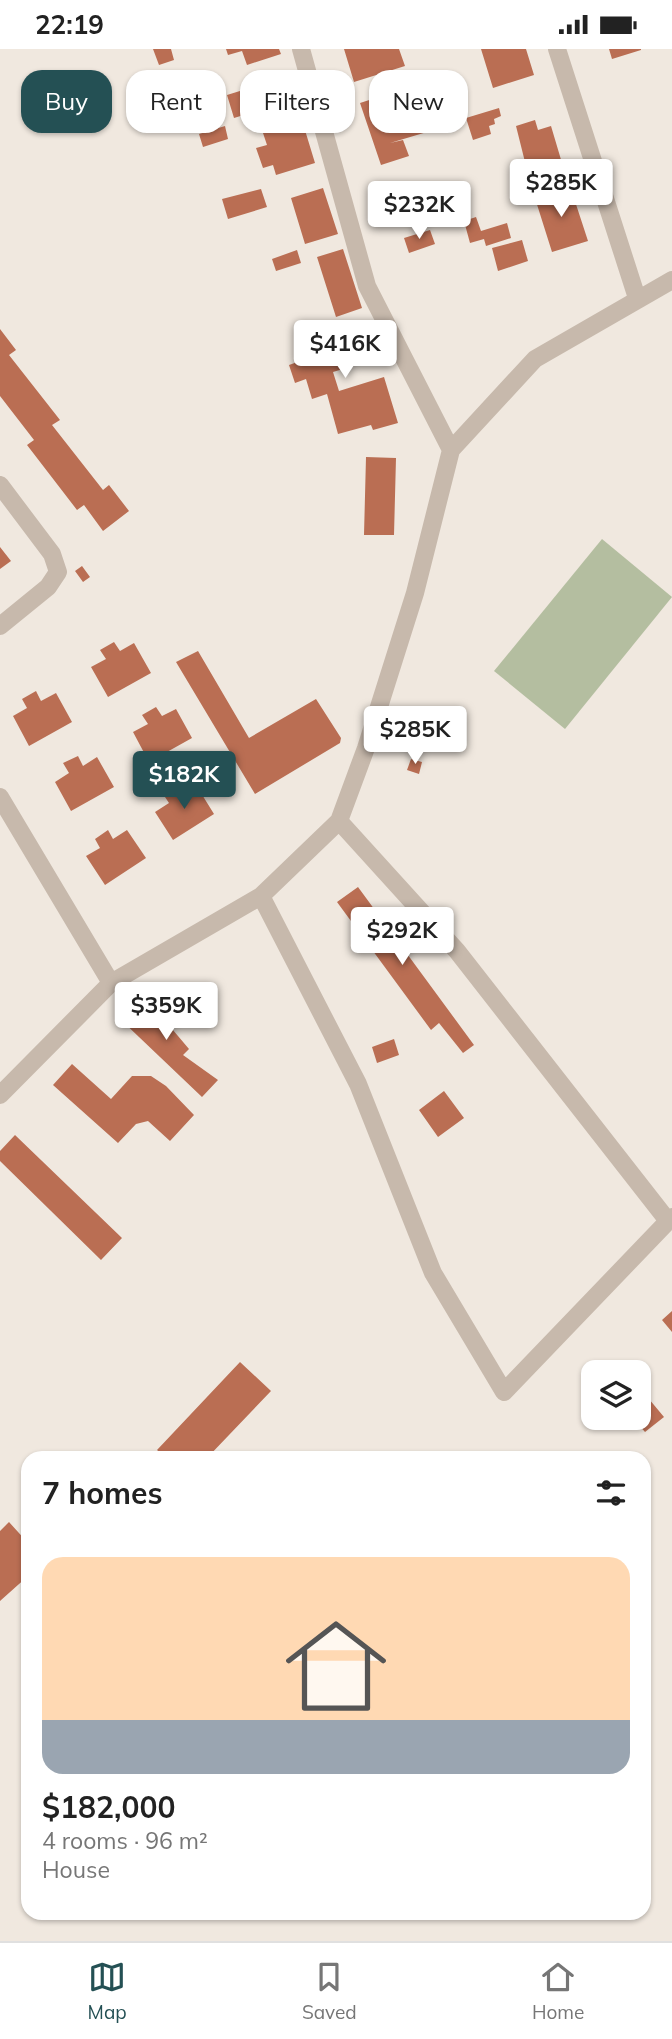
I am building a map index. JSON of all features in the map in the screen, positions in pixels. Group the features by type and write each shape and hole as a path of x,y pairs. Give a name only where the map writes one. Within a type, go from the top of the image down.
{"street":[{"path":"300,49 368,286 451,450"},
{"path":"557,49 637,298"},
{"path":"0,1095 111,983 261,896 338,821 366,748 415,593 451,450 535,359 672,280"},
{"path":"0,485 52,554 58,572 48,587 0,626"},
{"path":"0,797 111,983"},
{"path":"261,896 358,1084 433,1273 504,1392 670,1219 457,951 338,821"}],"green space":[{"path":"602,539 672,597 565,729 494,671"}],"building":[{"path":"153,49 171,49 174,60 159,65"},
{"path":"226,49 279,49 281,54 247,65 242,51 228,55"},
{"path":"344,49 399,49 405,66 392,70 369,70 369,77 355,82 355,70 350,70"},
{"path":"481,49 526,49 534,75 493,88"},
{"path":"609,49 641,49 641,50 612,59"},
{"path":"240,91 240,116 234,118 227,95"},
{"path":"369,100 369,130 360,103"},
{"path":"499,108 501,116 494,119 495,124 489,126 491,134 473,140 468,117"},
{"path":"535,120 538,130 551,126 562,163 528,174 516,126"},
{"path":"226,130 228,139 203,147 199,134 226,133"},
{"path":"263,133 306,133 315,163 276,175 273,165 263,168 256,148 267,145"},
{"path":"370,133 424,133 390,143 403,140 409,156 381,165"},
{"path":"563,186 565,194 572,192 588,241 552,252 534,195"},
{"path":"323,188 338,234 305,244 291,198"},
{"path":"261,189 267,207 228,219 222,199"},
{"path":"476,217 481,231 507,223 511,238 486,246 484,239 470,243 464,221"},
{"path":"430,230 435,244 409,253 404,238"},
{"path":"522,240 528,261 498,271 492,248"},
{"path":"343,249 362,308 336,317 317,257"},
{"path":"297,250 301,263 276,271 272,259"},
{"path":"366,324 374,347 367,349 369,357 366,362 333,372 339,391 384,377 398,423 373,430 371,425 338,434 327,394 312,399 306,379 295,383 289,365 300,361 295,346"},
{"path":"0,329 16,350 9,355 60,420 52,425 103,490 109,485 129,511 103,531 84,505 77,510 27,445 34,440 0,396"},
{"path":"366,457 396,458 394,535 364,535"},
{"path":"0,547 11,561 0,569"},
{"path":"82,566 90,577 83,582 75,571"},
{"path":"114,642 120,651 134,643 151,673 108,697 91,667 106,659 100,650"},
{"path":"198,651 249,738 316,699 341,738 340,743 255,794 176,662"},
{"path":"36,691 41,701 56,693 72,722 29,746 13,716 27,708 22,699"},
{"path":"156,707 162,716 176,709 192,738 149,762 133,732 148,724 142,715"},
{"path":"78,756 83,766 97,757 114,787 71,811 55,782 69,773 63,763"},
{"path":"411,759 422,762 419,774 407,770"},
{"path":"196,785 214,814 173,840 155,812 169,803 163,794 177,786 182,794"},
{"path":"108,830 113,839 127,830 146,858 105,885 86,856 100,848 95,839"},
{"path":"358,887 474,1045 463,1053 439,1023 431,1030 337,902"},
{"path":"140,996 151,1007 159,1000 175,1015 167,1023 189,1049 183,1055 218,1080 202,1097 118,1017"},
{"path":"394,1039 399,1055 377,1063 372,1047"},
{"path":"72,1064 111,1099 132,1076 151,1076 166,1086 194,1115 170,1141 148,1121 136,1124 118,1143 53,1085"},
{"path":"444,1091 464,1118 438,1137 419,1110"},
{"path":"15,1135 122,1238 101,1260 0,1161 0,1151"},
{"path":"672,1311 672,1332 662,1320"},
{"path":"240,1362 271,1391 214,1451 157,1450"},
{"path":"651,1401 664,1417 651,1427"},
{"path":"9,1522 21,1535 21,1582 0,1601 0,1531"}]}
